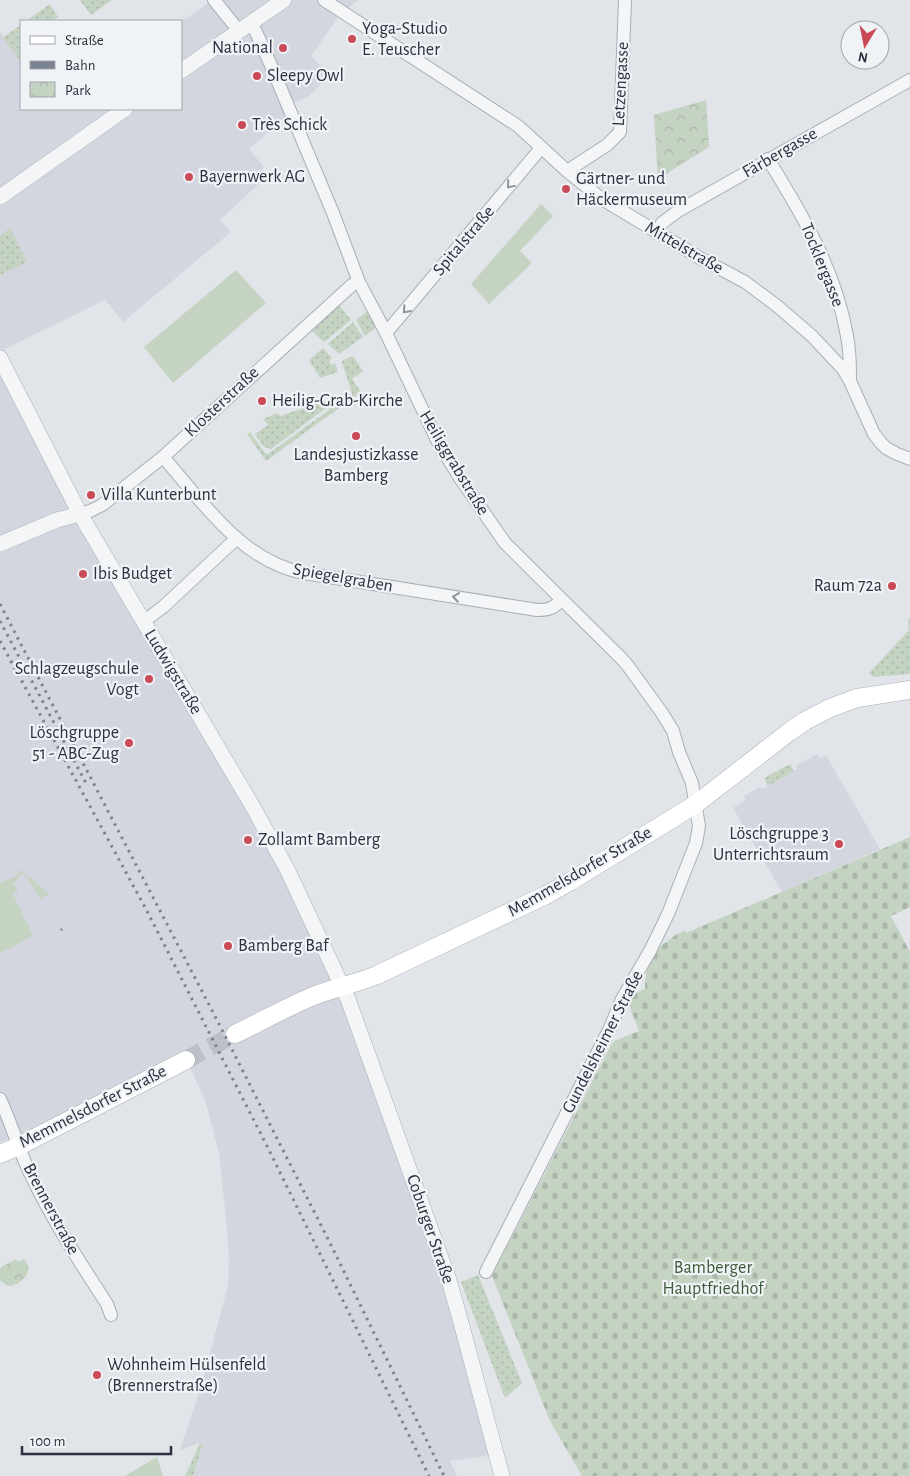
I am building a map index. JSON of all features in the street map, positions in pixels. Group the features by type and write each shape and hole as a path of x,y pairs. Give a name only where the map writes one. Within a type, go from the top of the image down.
{"main road":[{"name":"Memmelsdorfer Straße","path":"235,1034 325,991 377,976 546,895 696,804 789,732 830,708 857,698 910,690"},
{"name":"Memmelsdorfer Straße","path":"0,1154 186,1060"}],"street":[{"name":"Heiliggrabstraße","path":"214,0 245,27 270,63 333,213 359,282 386,333 427,421 460,478 505,543 628,666 662,713 672,731 692,783 696,804"},
{"path":"182,69 284,0"},
{"name":"Mittelstraße","path":"324,0 518,126 567,171 602,199 760,292 820,343 843,369 880,443 897,454 910,459"},
{"name":"Letzengasse","path":"567,171 607,145 620,132 625,0"},
{"name":"Färbergasse","path":"657,233 662,224 678,211 909,80"},
{"path":"0,197 124,110"},
{"name":"Spitalstraße","path":"386,333 541,148"},
{"name":"Tocklergasse","path":"768,159 812,233 831,279 847,337 850,381"},
{"name":"Klosterstraße","path":"80,514 102,505 163,457 352,285 359,282"},
{"name":"Ludwigstraße","path":"0,358 80,514 254,806 343,987"},
{"name":"Spiegelgraben","path":"163,457 228,531 263,558 280,566 295,571 537,610 553,608 562,600"},
{"path":"0,544 58,520 80,514"},
{"path":"143,622 163,607 236,538"},
{"name":"Gundelsheimer Straße","path":"486,1272 610,1028 622,999 668,914 696,843 699,826 696,804"},
{"name":"Coburger Straße","path":"343,987 426,1213 448,1280 502,1476"},
{"name":"Brennerstraße","path":"0,1099 29,1171 60,1229 107,1304 111,1315"}],"shaded area":[{"path":"359,0 341,13 311,56 330,75 308,97 286,106 289,114 249,149 264,167 260,172 264,179 220,220 231,232 123,322 105,300 5,349 82,514 352,991 501,1454 450,1461 457,1476 193,1476 203,1444 200,1443 180,1450 201,1386 228,1286 229,1259 219,1153 205,1100 183,1052 26,1132 0,1142 0,31 20,61 20,110 182,110 182,21 211,1"},
{"path":"817,754 820,758 826,755 880,849 782,892 733,808 746,800 744,796 760,787 762,789 797,769 796,766"}],"green space":[{"path":"80,0 112,0 91,15"},
{"path":"50,4 58,17 53,20 27,20"},
{"path":"20,26 20,62 3,37"},
{"path":"706,100 709,147 658,179 654,115"},
{"path":"541,204 553,216 520,251 532,263 489,304 471,284"},
{"path":"10,228 27,262 0,275 0,236"},
{"path":"236,270 266,303 173,383 144,347"},
{"path":"339,305 351,320 324,342 311,330"},
{"path":"369,310 377,327 365,336 356,320"},
{"path":"353,322 363,337 339,354 328,344"},
{"path":"323,348 332,358 330,363 332,365 335,363 338,372 320,378 309,360"},
{"path":"353,356 363,371 352,379 361,392 266,461 247,434 250,432 265,453 268,454 329,410 330,406 352,397 342,362"},
{"path":"325,401 326,408 271,449 264,447 255,434 268,425 263,419 277,413 280,416"},
{"path":"908,619 910,619 910,674 873,677 869,673 909,630"},
{"path":"790,764 794,771 768,786 764,778"},
{"name":"Bamberger Hauptfriedhof","path":"910,837 910,907 891,916 910,952 910,1476 582,1476 550,1421 492,1276 612,1043 639,1031 626,997 645,989 647,969 655,954 660,947 676,935 685,930 686,933"},
{"path":"21,870 49,894 40,899 27,877 22,874 19,875 17,881 13,883 18,891 13,894 33,936 0,953 0,883 15,877"},
{"path":"16,1259 18,1262 24,1259 28,1269 24,1279 11,1286 0,1280 0,1268"},
{"path":"478,1275 522,1383 505,1398 461,1282"},
{"path":"200,1443 203,1444 193,1476 185,1476"},
{"path":"157,1457 163,1476 125,1476"}],"tunnel":[{"path":"186,1060 235,1034"}],"railway":[{"path":"0,604 217,1020 328,1239 444,1476"},
{"path":"0,621 87,785"},
{"path":"0,641 147,911 268,1148 429,1476"}],"place":[{"name":"Yoga-Studio E. Teuscher","path":"352,39"},
{"name":"National","path":"283,48"},
{"name":"Sleepy Owl","path":"257,76"},
{"name":"Très Schick","path":"242,125"},
{"name":"Bayernwerk AG","path":"189,177"},
{"name":"Gärtner- und Häckermuseum","path":"566,189"},
{"name":"Heilig-Grab-Kirche","path":"262,401"},
{"name":"Landesjustizkasse Bamberg","path":"356,436"},
{"name":"Villa Kunterbunt","path":"91,495"},
{"name":"Ibis Budget","path":"83,574"},
{"name":"Raum 72a","path":"892,586"},
{"name":"Schlagzeugschule Vogt","path":"149,679"},
{"name":"Löschgruppe 51 - ABC-Zug","path":"129,743"},
{"name":"Zollamt Bamberg","path":"248,840"},
{"name":"Löschgruppe 3 Unterrichtsraum","path":"839,844"},
{"name":"Bamberg Baf","path":"228,946"},
{"name":"Wohnheim Hülsenfeld (Brennerstraße)","path":"97,1375"}]}
